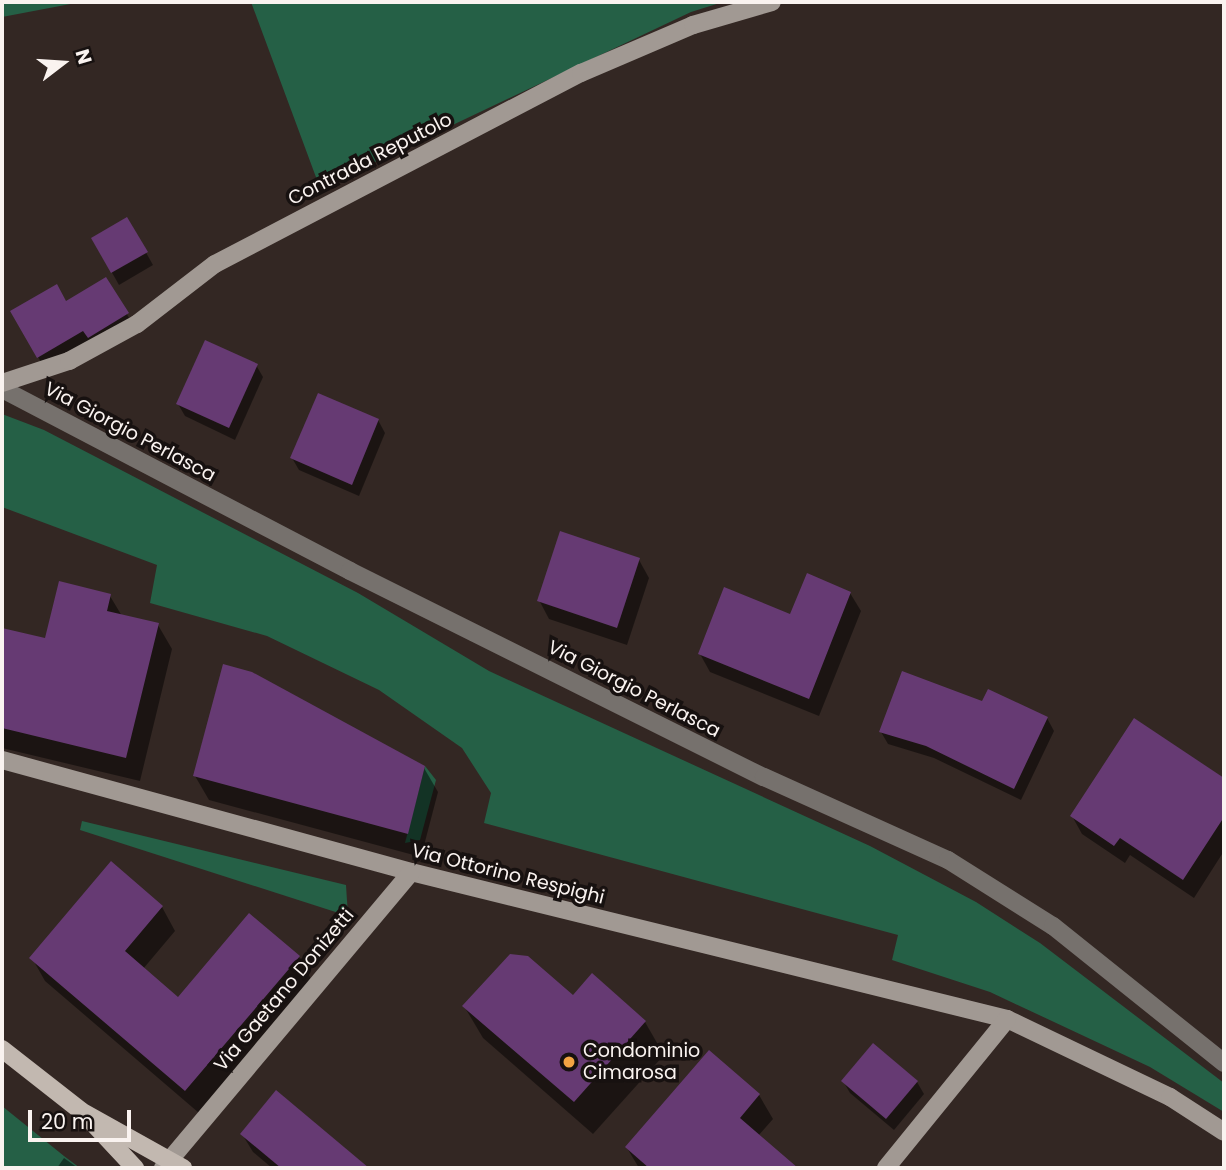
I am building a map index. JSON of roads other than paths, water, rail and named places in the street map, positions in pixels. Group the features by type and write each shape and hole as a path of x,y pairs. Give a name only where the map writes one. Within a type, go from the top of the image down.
{"main road":[{"path":"2,1049 81,1111 172,1165"},
{"path":"81,1111 135,1168"}],"street":[{"name":"Contrada Reputolo","path":"2,383 69,361 136,324 215,264 582,73 693,25 772,2"},
{"name":"Via Giorgio Perlasca","path":"2,389 350,570 752,771 948,860 1053,926 1224,1063"},
{"name":"Via Ottorino Respighi","path":"2,760 411,872 1007,1019 1170,1097 1224,1132"},
{"name":"Via Gaetano Donizetti","path":"172,1165 411,872"},
{"path":"886,1168 1007,1019"}],"place":[{"name":"Condominio Cimarosa","path":"569,1062"}]}
